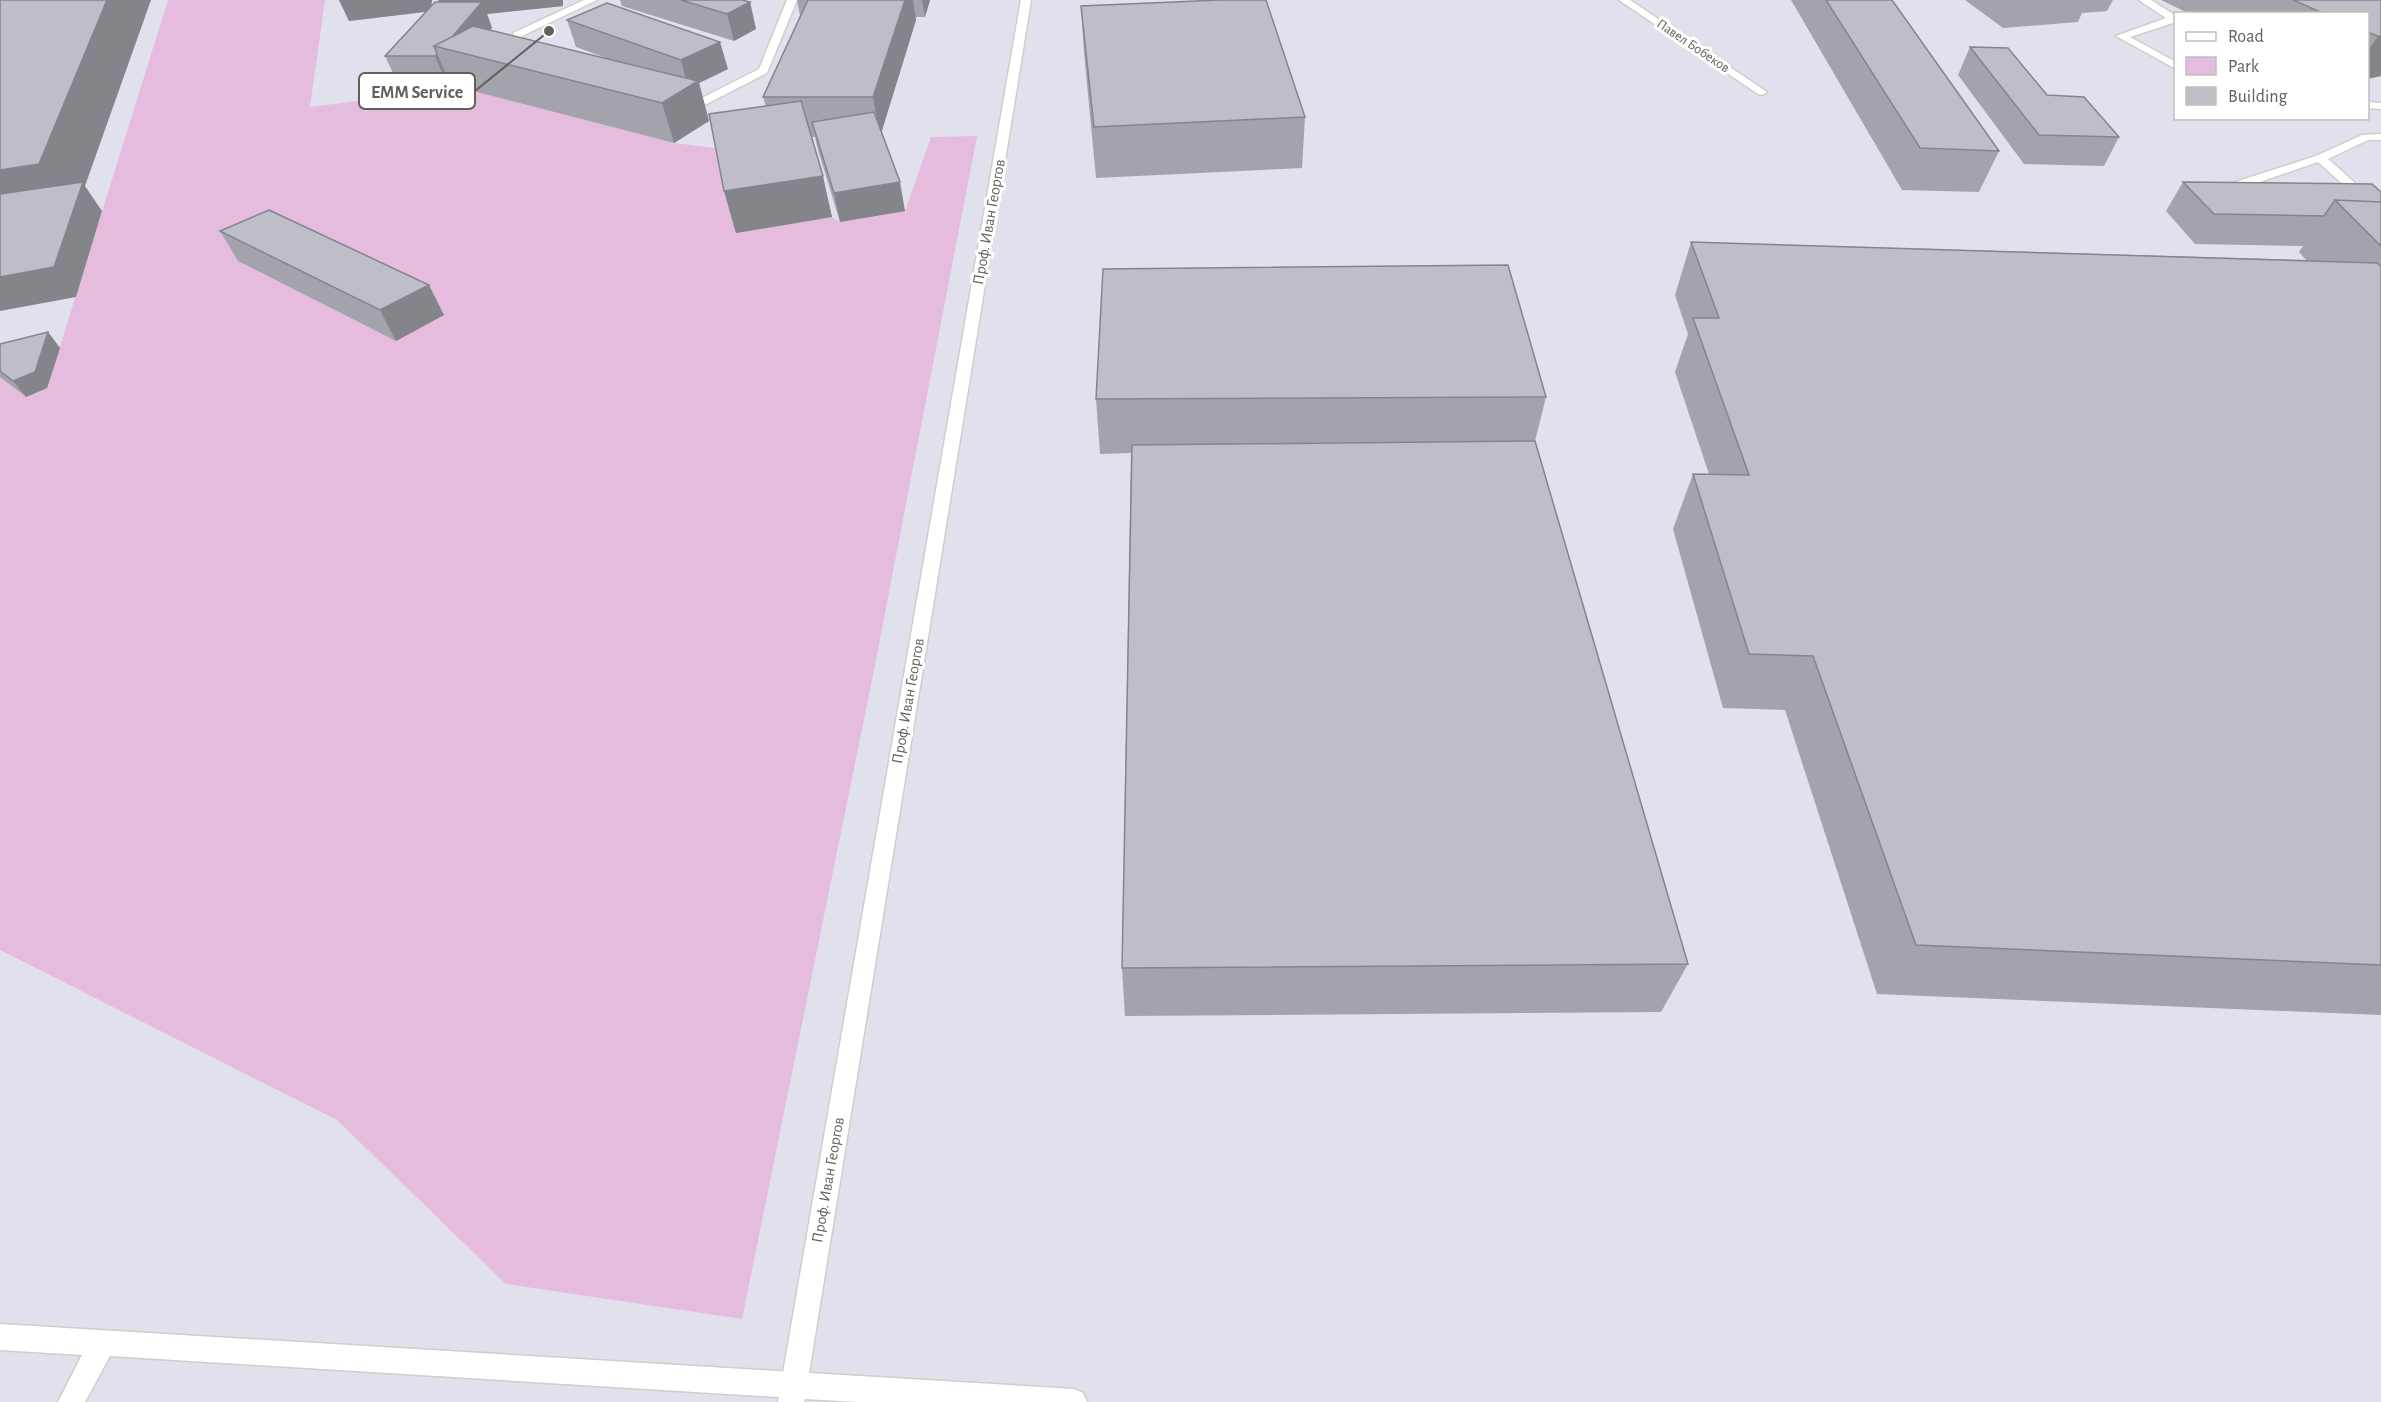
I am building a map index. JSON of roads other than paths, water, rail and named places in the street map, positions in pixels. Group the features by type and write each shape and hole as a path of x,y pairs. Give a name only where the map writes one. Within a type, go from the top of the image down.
{"street":[{"path":"540,62 518,55 517,35 592,0"},
{"path":"669,101 691,108 763,71 792,0"},
{"name":"Проф. Иван Георгов","path":"792,1394 1026,0"},
{"name":"Павел Бобеков","path":"1624,0 1762,92"},
{"path":"2144,0 2174,19"},
{"path":"2174,19 2121,36 2174,65"},
{"path":"2224,190 2320,158 2366,137 2381,137"},
{"path":"2320,158 2381,212"},
{"path":"0,1337 792,1394 1074,1402"},
{"path":"71,1402 103,1343"}],"place":[{"name":"EMM Service","path":"549,31"}]}
